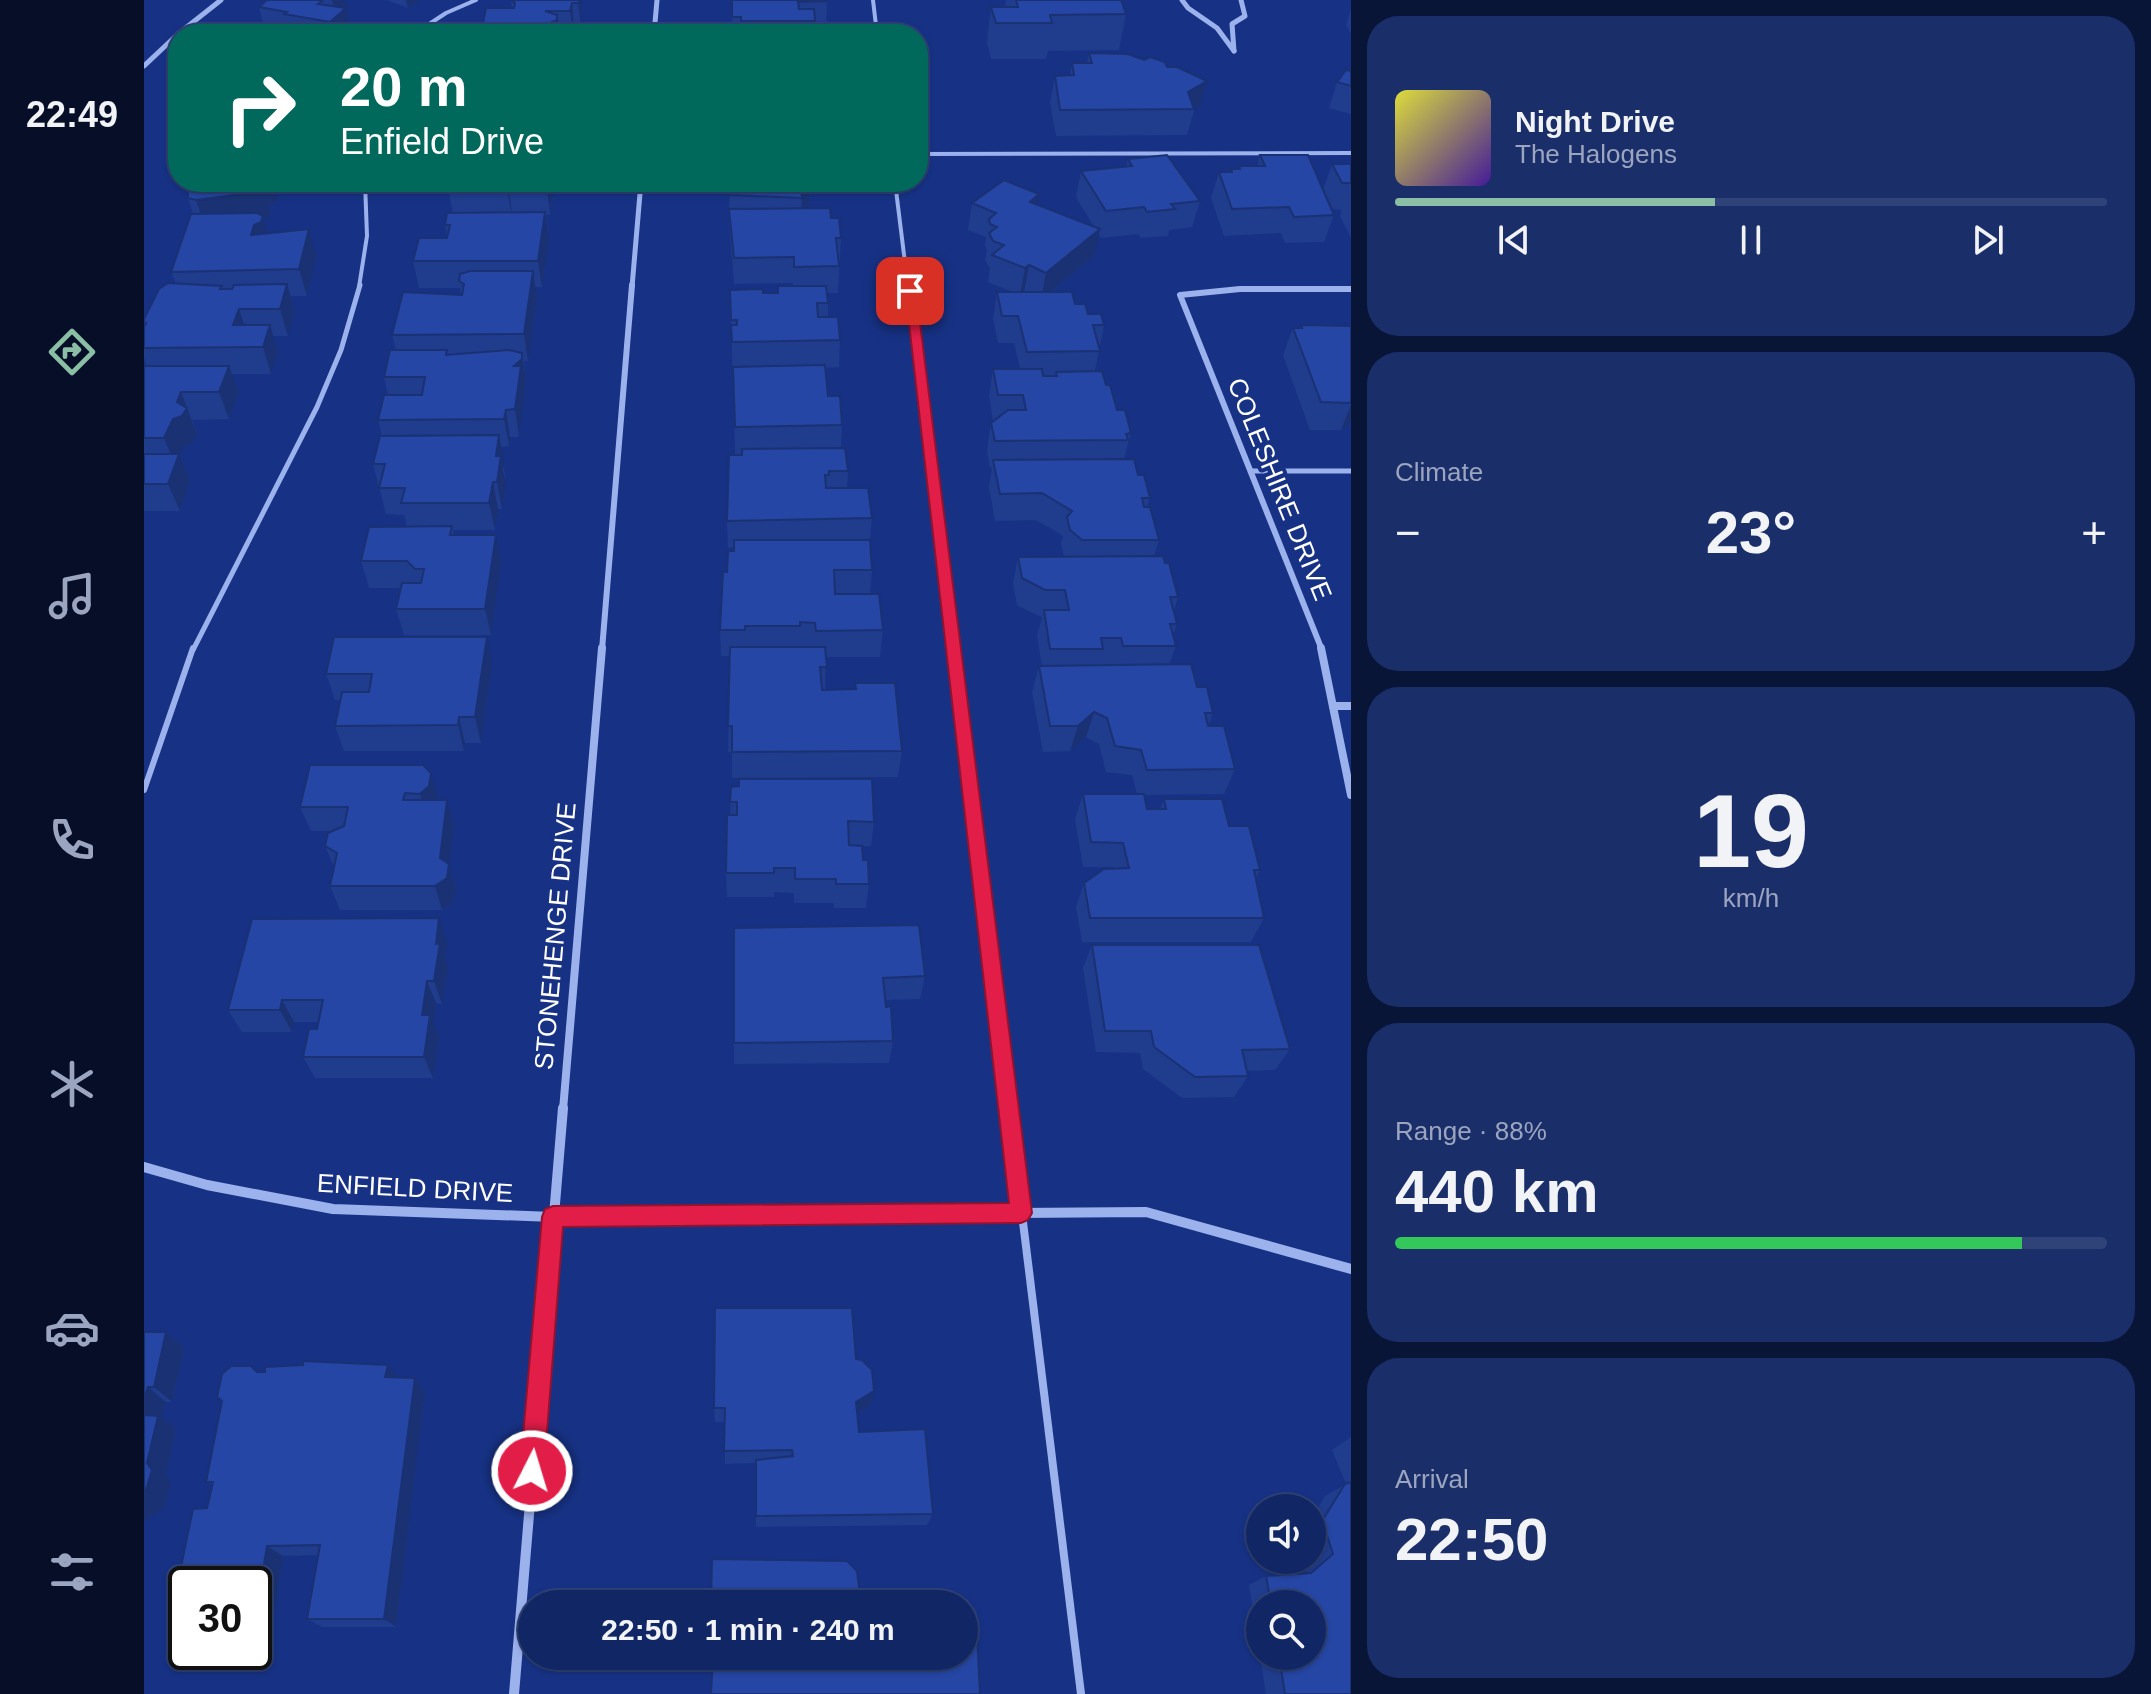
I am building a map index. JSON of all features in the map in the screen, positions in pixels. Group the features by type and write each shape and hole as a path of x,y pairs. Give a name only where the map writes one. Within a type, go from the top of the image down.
{"street":[{"path":"191,24 221,0"},
{"path":"655,24 657,0"},
{"path":"1182,0 1188,8 1217,28 1234,51 1232,24 1245,16 1241,0"},
{"path":"144,66 168,43"},
{"name":"STONEHENGE DRIVE","path":"514,1694 640,192"},
{"name":"COLESHIRE DRIVE","path":"1351,289 1240,289 1180,295 1320,641 1351,795"},
{"path":"1333,706 1351,706"},
{"name":"ENFIELD DRIVE","path":"144,1167 207,1185 333,1209 553,1217 1146,1212 1351,1269"}],"lane":[{"path":"429,24 476,0"},
{"path":"873,0 876,24"},
{"path":"928,154 1351,153"},
{"path":"144,790 205,622 335,365 357,305 370,215 367,192"},
{"path":"896,192 1081,1694"},
{"path":"1251,471 1351,471"}],"building":[{"path":"267,0 319,0 322,1 318,4 346,8 330,22 259,7"},
{"path":"511,0 579,0 579,3 572,3 570,11 545,11 557,15 557,20 550,23 483,23 486,8 514,8 515,3"},
{"path":"732,0 827,1 798,2 799,9 814,9 815,21 741,21 741,17 732,17"},
{"path":"1016,0 1121,0 1126,14 1050,15 1052,23 996,23 991,7 1018,7"},
{"path":"1089,53 1128,54 1144,60 1150,57 1165,62 1167,67 1177,67 1207,81 1188,92 1194,109 1060,110 1055,76 1074,75 1072,63 1092,63"},
{"path":"1346,70 1351,71 1351,86 1337,82"},
{"path":"1167,155 1200,201 1171,204 1175,209 1147,212 1144,207 1106,211 1081,171 1132,166 1128,159"},
{"path":"1260,155 1308,155 1334,215 1294,217 1289,207 1232,209 1219,172 1232,172 1231,169 1240,169 1239,166 1265,166"},
{"path":"1332,164 1351,164 1351,183 1342,183"},
{"path":"1004,180 1039,194 1030,202 1100,229 1046,273 992,255 1004,245 993,241 989,233 997,227 990,224 989,219 996,213 972,203"},
{"path":"188,192 256,192 196,200 188,198"},
{"path":"449,192 508,192 508,193"},
{"path":"730,192 802,192 802,198 730,195"},
{"path":"830,208 831,218 839,218 841,238 836,238 839,266 794,267 794,257 734,258 729,209"},
{"path":"545,212 538,261 413,261 419,238 447,238 450,225 445,225 447,213"},
{"path":"257,213 263,216 261,222 254,225 251,235 309,229 299,269 171,272 191,214"},
{"path":"470,271 533,271 524,334 392,335 403,292 462,295 464,284 459,281 460,274"},
{"path":"168,283 222,286 220,289 232,289 234,285 287,284 280,309 239,309 233,325 270,325 263,347 144,348 144,319 159,289"},
{"path":"778,286 826,286 828,303 817,303 818,317 838,317 840,340 732,342 731,325 737,325 737,320 731,320 730,290 763,289 763,293 778,293"},
{"path":"997,292 1072,292 1075,304 1085,304 1088,314 1101,314 1104,325 1093,325 1100,351 1027,352 1018,316 1002,316"},
{"path":"1301,325 1351,326 1351,403 1321,402 1293,328 1302,328"},
{"path":"390,350 447,350 446,355 509,350 522,353 522,359 514,366 521,366 515,409 506,410 504,419 378,420 384,395 422,395 425,377 384,377"},
{"path":"825,365 828,396 840,396 842,425 735,427 733,367"},
{"path":"144,366 229,366 219,392 181,392 177,402 187,408 182,416 173,419 164,438 144,438"},
{"path":"993,369 1042,369 1043,376 1057,376 1056,372 1102,371 1106,385 1110,385 1117,410 1125,410 1131,433 1126,434 1128,440 995,441 991,423 1008,410 1026,410 1023,395 998,395"},
{"path":"499,435 496,456 501,456 497,482 493,482 489,503 401,503 405,488 379,488 385,464 373,464 380,436"},
{"path":"845,448 848,471 829,471 829,475 825,475 826,488 868,488 872,518 727,521 729,455 742,455 742,449"},
{"path":"144,454 179,454 168,484 144,484"},
{"path":"1134,459 1138,475 1144,475 1150,498 1142,498 1144,507 1150,507 1159,540 1082,540 1070,530 1067,517 1072,511 1042,493 1000,494 993,460"},
{"path":"452,526 450,535 496,535 485,609 396,609 402,583 421,583 424,569 415,569 407,561 361,561 369,527"},
{"path":"734,540 870,540 872,570 834,570 835,594 879,594 883,630 816,631 815,623 800,622 800,626 745,626 745,630 720,630 723,572 727,572 728,551 734,551"},
{"path":"1163,556 1165,563 1169,563 1178,597 1170,597 1177,624 1170,624 1176,646 1123,646 1121,638 1101,638 1103,649 1050,649 1044,610 1069,610 1065,590 1045,590 1022,578 1018,557"},
{"path":"334,637 487,637 475,717 459,717 458,725 335,726 342,692 369,692 372,674 326,674"},
{"path":"730,647 825,647 827,667 820,667 822,690 856,689 855,683 895,683 902,751 732,752 732,726 728,726"},
{"path":"1191,664 1197,687 1207,687 1213,713 1205,713 1208,726 1224,726 1235,769 1147,770 1141,750 1115,746 1107,718 1094,712 1078,726 1050,726 1039,666"},
{"path":"310,765 423,765 431,773 429,786 420,794 405,793 403,800 447,800 440,858 449,864 447,878 435,886 330,886 337,853 325,846 328,833 344,826 348,807 300,807"},
{"path":"739,779 872,779 874,822 848,821 849,845 862,846 863,860 868,860 869,884 836,884 836,879 795,879 795,868 774,868 774,873 726,873 727,815 737,815 737,802 730,802 731,787 739,786"},
{"path":"1083,794 1144,794 1147,809 1166,809 1164,799 1222,799 1229,826 1249,826 1260,870 1254,870 1264,918 1090,918 1084,883 1104,869 1129,868 1123,843 1091,842"},
{"path":"439,918 436,944 440,943 434,981 427,981 422,1015 430,1015 424,1057 303,1057 309,1029 317,1029 323,1000 282,1000 280,1010 228,1010 252,919"},
{"path":"919,925 925,976 883,978 886,1007 891,1006 893,1041 734,1043 734,928"},
{"path":"1092,945 1259,945 1290,1049 1242,1050 1248,1076 1195,1077 1154,1047 1151,1031 1105,1031"},
{"path":"715,1308 852,1308 856,1359 862,1360 872,1370 874,1391 856,1402 859,1432 925,1429 933,1514 756,1516 756,1460 793,1456 792,1450 724,1451 725,1408 714,1408"},
{"path":"144,1332 166,1332 154,1387 148,1387 144,1400"},
{"path":"303,1361 388,1365 385,1377 415,1378 384,1619 307,1619 320,1545 267,1546 264,1566 181,1566 193,1509 207,1508 213,1482 206,1482 222,1401 217,1397 222,1374 231,1366 251,1366 257,1372 265,1372 265,1367 303,1365"},
{"path":"144,1415 158,1416 147,1463 152,1470 144,1497"},
{"path":"1351,1482 1351,1694 1285,1694 1281,1670 1326,1670 1326,1590 1268,1590 1266,1576 1326,1574 1326,1560 1333,1554 1326,1533 1326,1515 1345,1484"},
{"path":"712,1559 847,1561 857,1571 859,1590 711,1590"},
{"path":"978,1655 980,1694 711,1694 712,1670 978,1670"}],"route":[{"path":"532,1471 553,1217 1021,1213 910,291"}]}
